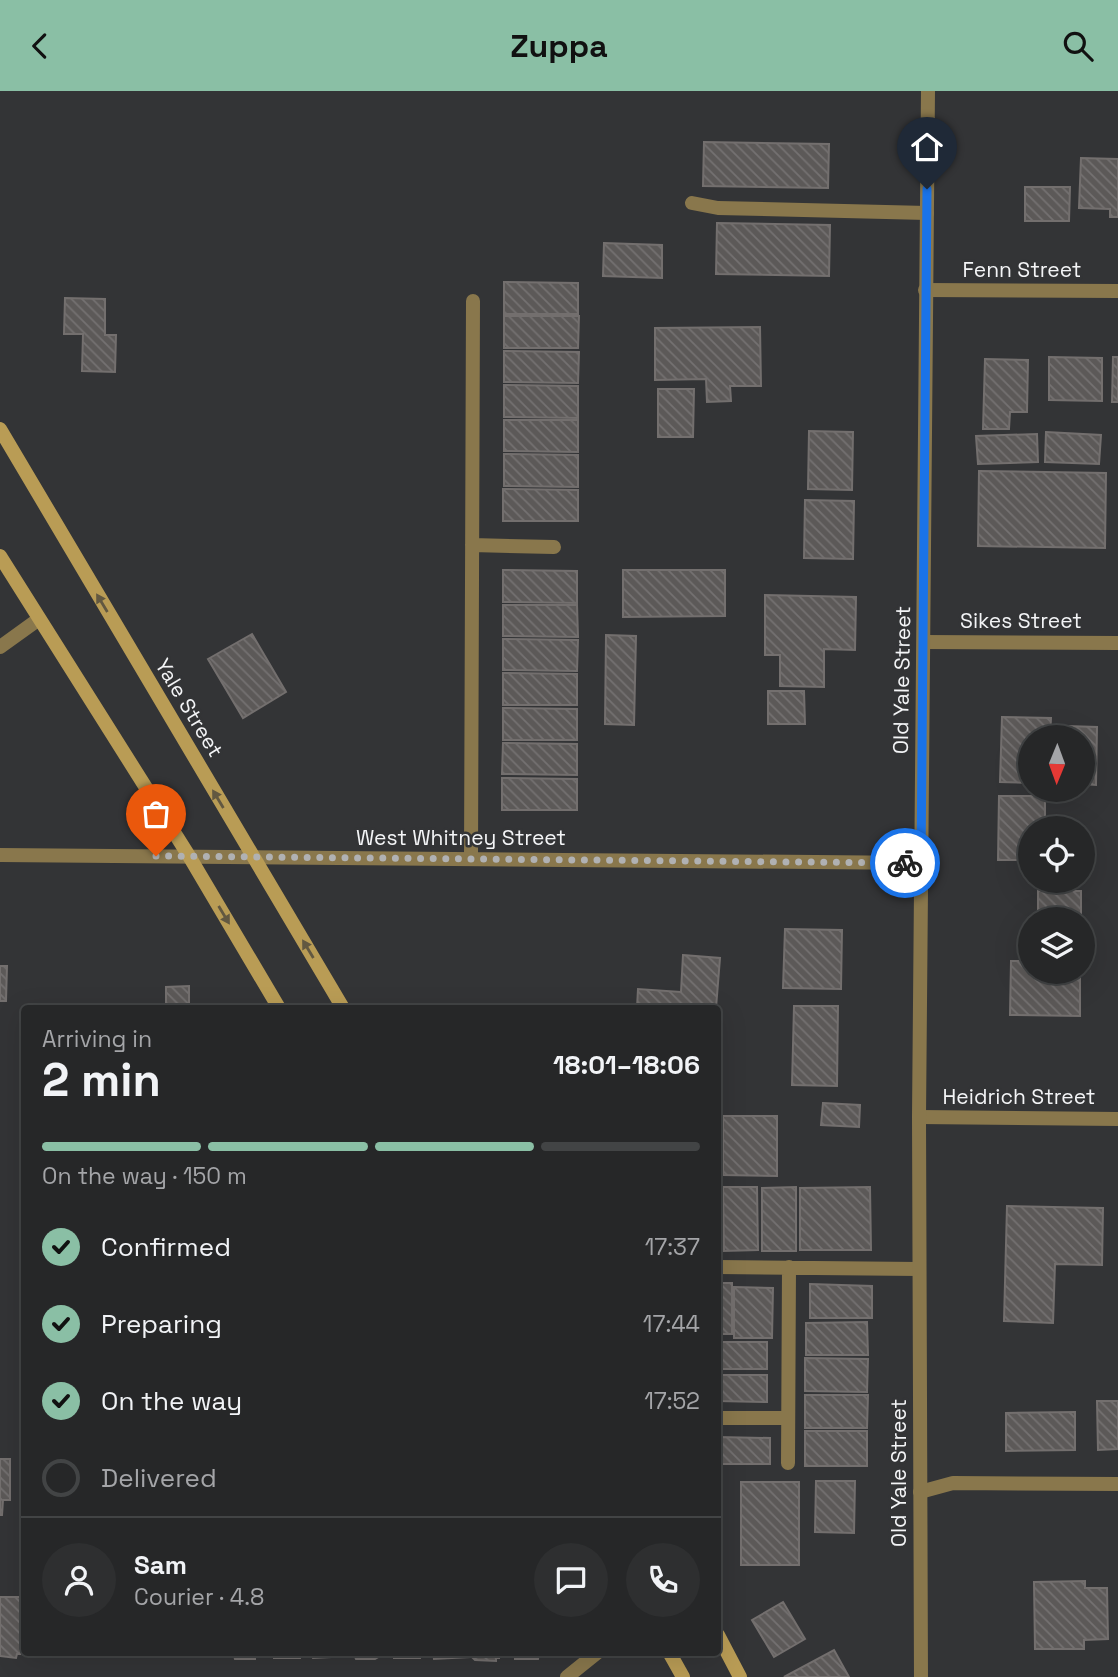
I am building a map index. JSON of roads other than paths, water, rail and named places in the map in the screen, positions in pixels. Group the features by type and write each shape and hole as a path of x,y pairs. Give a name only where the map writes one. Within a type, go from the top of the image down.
{"main road":[{"name":"Yale Street","path":"2,437 341,1005"},
{"path":"0,556 189,856 277,1005"},
{"path":"721,1641 740,1677"},
{"path":"671,1656 683,1677"}],"street":[{"name":"Old Yale Street","path":"921,1677 919,1117 928,91"},
{"path":"692,203 718,208 927,213"},
{"name":"Fenn Street","path":"925,290 1118,291"},
{"path":"471,859 473,300"},
{"path":"472,545 554,547"},
{"path":"0,647 39,619"},
{"name":"Sikes Street","path":"924,642 1118,643"},
{"name":"West Whitney Street","path":"0,855 921,863"},
{"name":"Heidrich Street","path":"919,1117 1118,1119"},
{"path":"721,1266 919,1269"},
{"path":"788,1463 789,1267"},
{"path":"721,1418 788,1417"},
{"path":"920,1492 953,1483 1118,1485"},
{"path":"567,1677 593,1656"}]}
